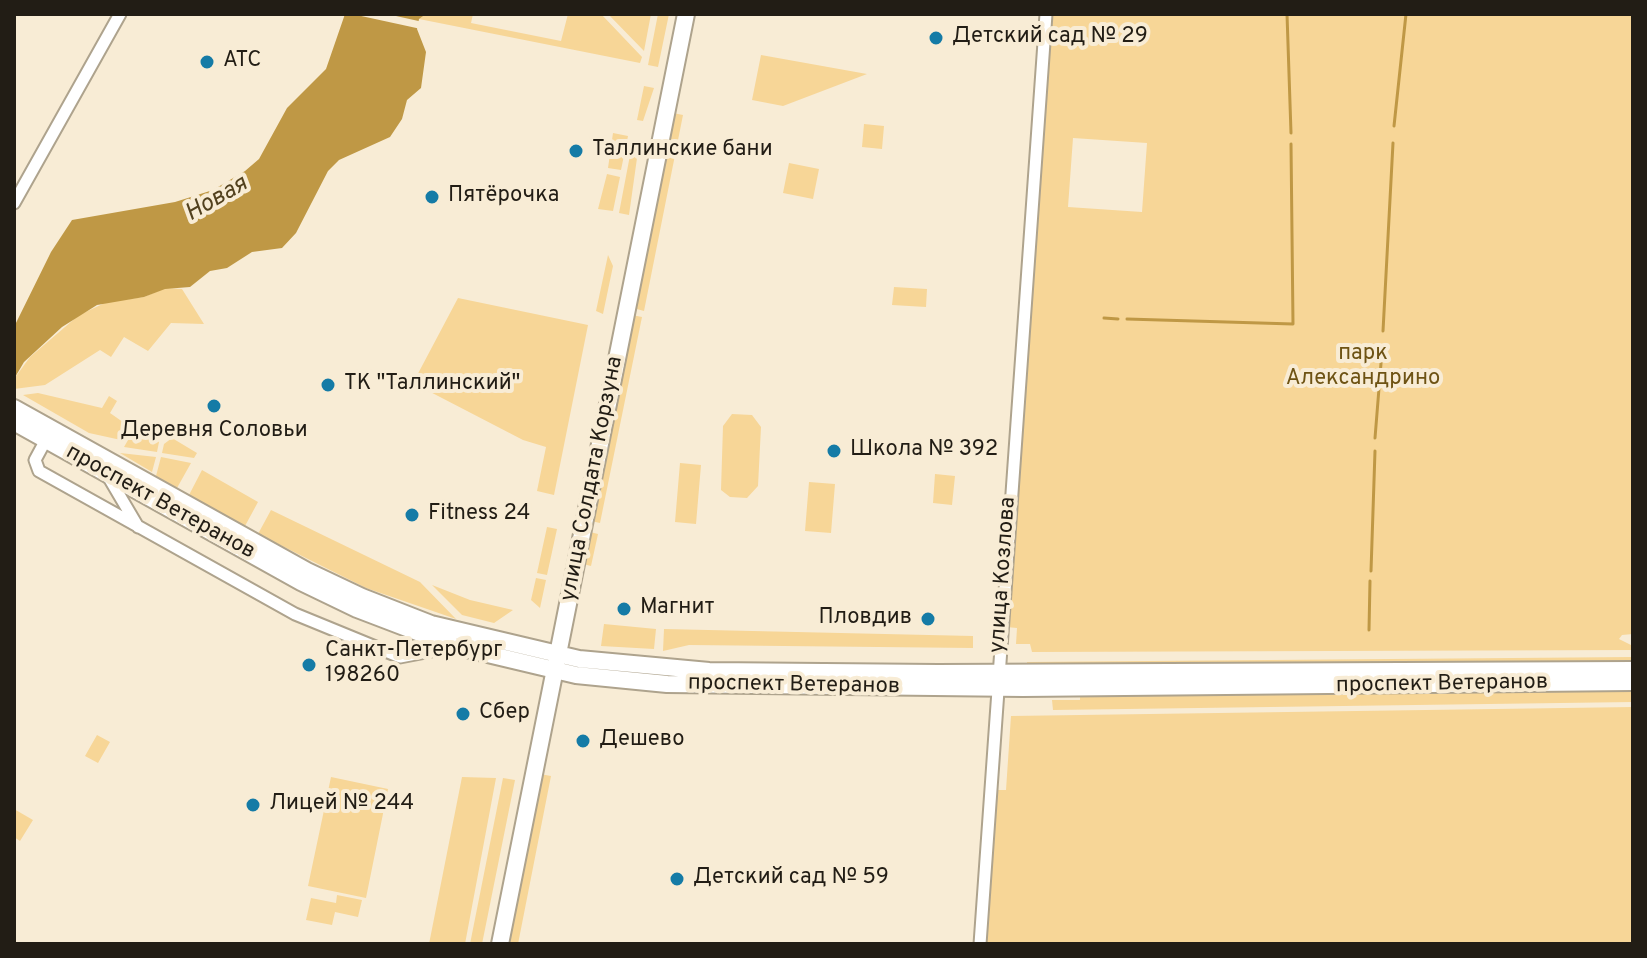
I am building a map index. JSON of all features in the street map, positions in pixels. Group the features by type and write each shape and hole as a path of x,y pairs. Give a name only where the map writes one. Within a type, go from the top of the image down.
{"main road":[{"name":"улица Солдата Корзуна","path":"500,944 675,14"},
{"name":"улица Солдата Корзуна","path":"489,944 686,14"},
{"name":"проспект Ветеранов","path":"14,408 107,475 301,582 357,609 454,646 551,661 653,668 998,680 1633,682"},
{"name":"проспект Ветеранов","path":"14,422 49,434 362,597 431,624 551,661"},
{"name":"проспект Ветеранов","path":"998,680 1633,670"}],"street":[{"path":"14,203 120,14"},
{"name":"улица Козлова","path":"980,944 1046,14"},
{"path":"49,434 35,460 39,471 295,614 400,657 454,646"},
{"path":"107,475 139,527"}],"green space":[{"path":"426,14 473,14 471,23 561,41 568,14 602,15 642,57 640,63 419,19"},
{"path":"608,14 651,14 644,51"},
{"path":"658,14 669,14 658,67 648,65"},
{"name":"парк Александрино","path":"1052,14 1633,14 1633,634 1622,635 1619,639 1633,646 1633,650 1032,652 1030,644 1016,644 1017,628 1006,627","holes":["1073,138 1147,143 1142,212 1068,207"]},
{"path":"761,55 867,74 783,106 752,100"},
{"path":"644,86 654,88 643,121 637,120"},
{"path":"673,113 683,115 644,311 633,308"},
{"path":"864,124 884,126 882,149 862,147"},
{"path":"613,133 628,136 621,170 608,168"},
{"path":"631,150 638,151 629,215 619,213"},
{"path":"789,163 819,169 813,199 783,193"},
{"path":"607,174 620,177 613,211 598,209"},
{"path":"608,255 613,266 603,314 596,311"},
{"path":"894,287 927,289 926,307 892,305"},
{"path":"165,288 182,289 204,324 171,323 148,351 124,337 111,357 100,350 45,385 14,389 14,379 30,357 79,315 107,302 144,297"},
{"path":"458,298 588,325 554,495 537,491 546,447 523,440 413,383"},
{"path":"632,315 642,317 600,523 591,521"},
{"path":"38,393 102,408 109,396 117,401 110,413 130,427 121,440 89,433 23,395"},
{"path":"732,414 752,415 761,427 758,486 747,498 730,497 721,490 723,426"},
{"path":"135,428 159,442 157,452 124,447"},
{"path":"172,438 197,453 194,458 162,453 164,444"},
{"path":"120,453 156,457 152,472"},
{"path":"161,457 191,463 177,488 156,476"},
{"path":"680,463 701,465 696,524 675,522"},
{"path":"202,470 258,502 245,526 189,495"},
{"path":"935,474 955,476 952,505 933,503"},
{"path":"809,482 835,484 831,533 805,531"},
{"path":"271,510 420,582 456,619 366,588 258,534"},
{"path":"547,527 557,529 547,575 537,573"},
{"path":"590,532 598,534 591,566 583,564"},
{"path":"536,578 546,580 540,608 531,600"},
{"path":"432,585 470,600 513,610 494,623 462,615"},
{"path":"604,624 656,629 654,649 601,646"},
{"path":"664,629 973,636 973,648 689,645 663,651"},
{"path":"1633,657 1633,664 1027,669 1027,662"},
{"path":"1633,691 1633,702 1053,710 1052,700 1080,700 1080,696"},
{"path":"1633,707 1633,944 986,944 997,790 1006,790 1011,716"},
{"path":"97,735 110,742 98,763 85,756"},
{"path":"540,774 551,776 518,944 507,944"},
{"path":"331,777 388,789 366,898 308,886"},
{"path":"462,777 496,778 465,944 429,944"},
{"path":"503,778 515,780 482,944 470,944"},
{"path":"14,809 33,820 20,841 14,837"},
{"path":"337,895 362,900 358,917 335,912 332,925 306,920 311,898 336,903"}],"water":[{"name":"Новая","path":"345,14 426,14 419,19 417,29 426,52 421,88 407,100 402,119 390,137 339,160 328,171 296,233 282,248 252,252 227,268 210,271 190,287 165,289 144,297 97,305 62,327 24,362 14,379 14,327 51,252 72,220 175,202 213,190 245,171 259,159 287,108 326,69"}],"pier":[{"path":"352,14 387,14 423,22 421,29"}],"waterway":[{"path":"1287,14 1291,133"},
{"path":"1394,126 1406,14"},
{"path":"1383,331 1393,143"},
{"path":"1127,319 1293,324 1291,144"},
{"path":"1104,318 1118,319"},
{"path":"1375,438 1382,351"},
{"path":"1371,571 1375,451"},
{"path":"1369,630 1370,581"}],"place":[{"name":"Детский сад № 29","path":"936,38"},
{"name":"АТС","path":"207,62"},
{"name":"Таллинские бани","path":"576,151"},
{"name":"Пятёрочка","path":"432,197"},
{"name":"ТК \"Таллинский\"","path":"328,385"},
{"name":"Деревня Соловьи","path":"214,406"},
{"name":"Школа № 392","path":"834,451"},
{"name":"Fitness 24","path":"412,515"},
{"name":"Магнит","path":"624,609"},
{"name":"Пловдив","path":"928,619"},
{"name":"Санкт-Петербург 198260","path":"309,665"},
{"name":"Сбер","path":"463,714"},
{"name":"Дешево","path":"583,741"},
{"name":"Лицей № 244","path":"253,805"},
{"name":"Детский сад № 59","path":"677,879"}]}
